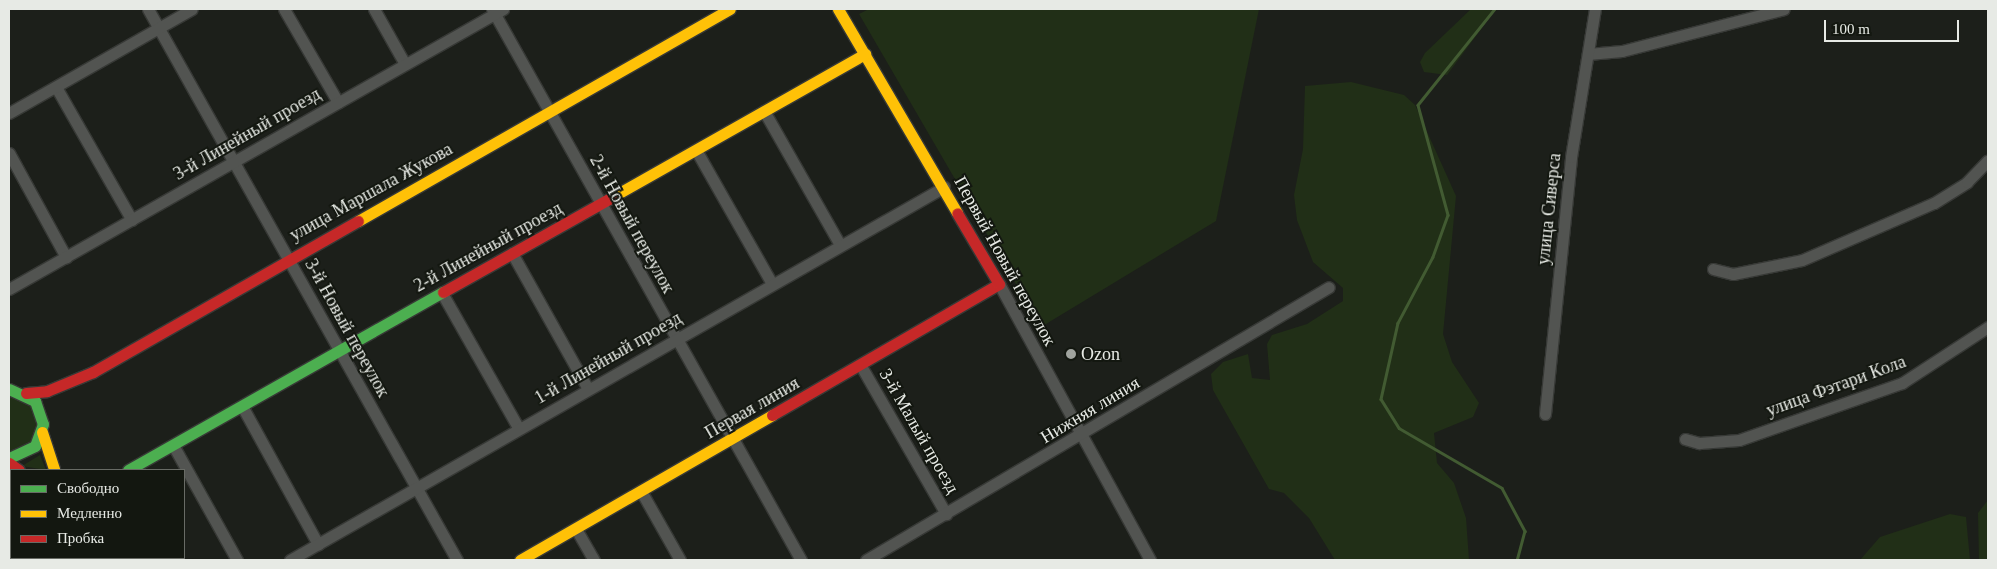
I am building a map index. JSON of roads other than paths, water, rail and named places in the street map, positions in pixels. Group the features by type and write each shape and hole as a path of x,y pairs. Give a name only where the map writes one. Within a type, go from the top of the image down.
{"main road":[{"name":"улица Маршала Жукова","path":"26,394 72,382 730,9"},
{"name":"Первый Новый переулок","path":"838,9 944,187 999,284"},
{"name":"2-й Линейный проезд","path":"130,469 865,54"},
{"name":"Первая линия","path":"520,560 861,366 999,284"},
{"path":"11,388 26,394 41,412 42,432 54,469"},
{"path":"9,458 26,454 42,432"}],"street":[{"name":"3-й Новый переулок","path":"148,9 457,560"},
{"path":"9,113 192,9"},
{"path":"284,9 338,102"},
{"path":"374,9 405,64"},
{"name":"улица Сиверса","path":"1545,414 1571,157 1595,9"},
{"path":"1588,54 1622,51 1784,9"},
{"name":"3-й Линейный проезд","path":"9,289 234,162 496,10"},
{"name":"2-й Новый переулок","path":"496,10 549,111 801,560"},
{"path":"56,87 132,220"},
{"path":"764,111 840,245"},
{"path":"696,150 772,284"},
{"path":"9,153 66,256"},
{"path":"1713,269 1733,274 1802,260 1934,202 1968,182 1988,160"},
{"name":"1-й Линейный проезд","path":"290,560 588,388 944,187"},
{"path":"512,254 588,388"},
{"name":"Первый Новый переулок","path":"999,284 1150,560"},
{"name":"Нижняя линия","path":"866,560 1082,436 1329,287"},
{"path":"442,293 519,428"},
{"name":"улица Фэтари Кола","path":"1685,439 1699,443 1738,440 1902,383 1988,328"},
{"name":"3-й Малый проезд","path":"861,366 946,514"},
{"path":"242,406 318,544"},
{"path":"173,445 237,560"},
{"path":"641,491 680,560"},
{"path":"576,528 594,560"}],"waterway":[{"path":"1495,9 1418,105 1448,215 1433,257 1398,323 1381,399 1399,428 1502,488 1525,531 1517,560"}],"place":[{"name":"Ozon","path":"1071,354"}]}
